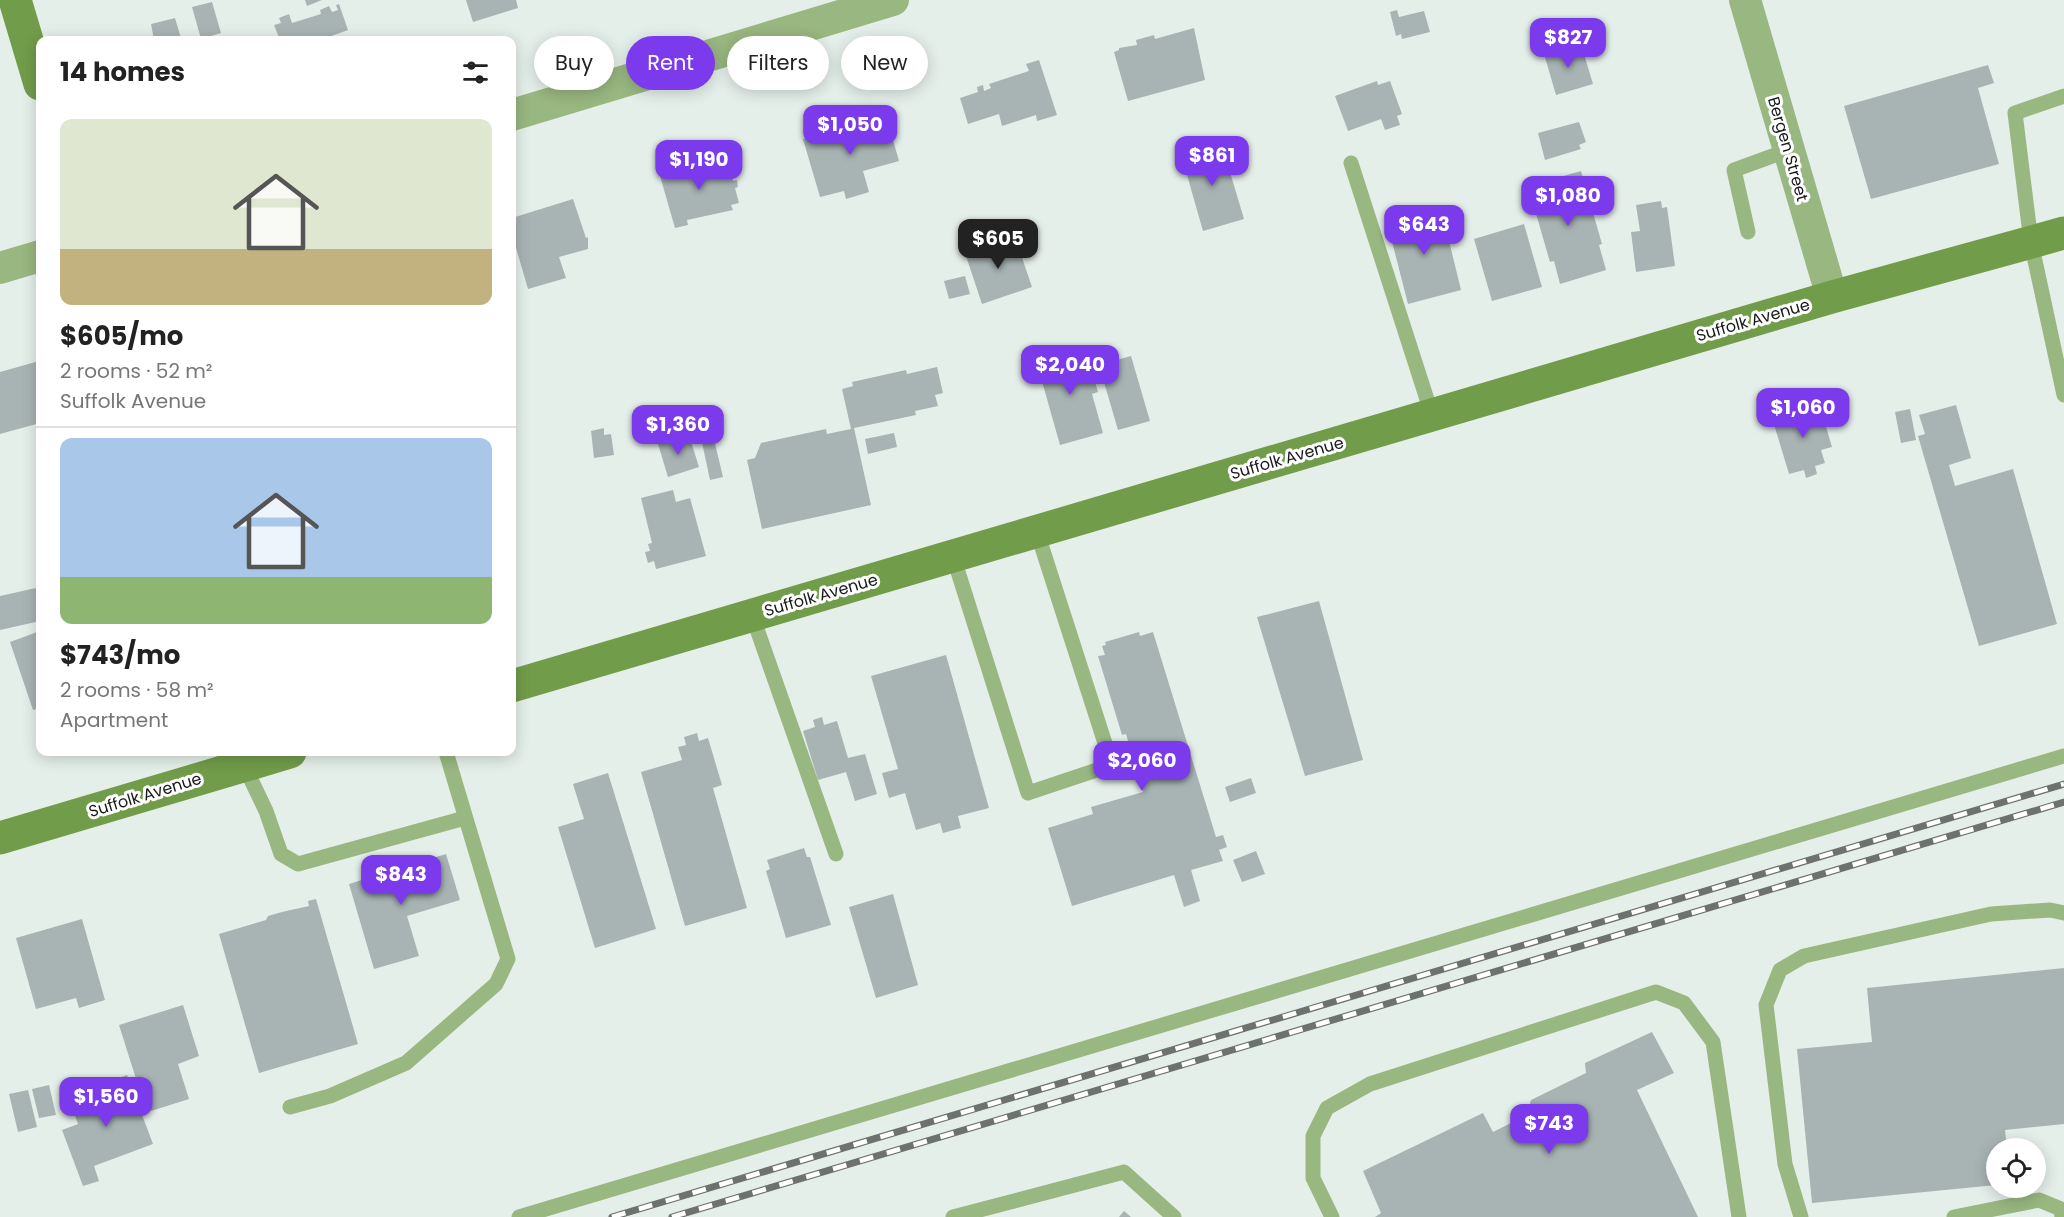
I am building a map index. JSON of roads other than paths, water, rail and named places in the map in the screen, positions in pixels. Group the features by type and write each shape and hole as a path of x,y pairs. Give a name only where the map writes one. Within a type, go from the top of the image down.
{"main road":[{"path":"15,0 36,71"},
{"name":"Suffolk Avenue","path":"516,685 1832,297 2064,233"},
{"name":"Suffolk Avenue","path":"0,838 242,758 258,756"}],"street":[{"path":"516,114 893,0"},
{"name":"Bergen Street","path":"1745,0 1832,297"},
{"path":"0,268 36,257"}],"lane":[{"path":"2064,96 2016,113 2031,242 2064,394"},
{"path":"1748,232 1734,170 1789,150"},
{"path":"1351,163 1431,415"},
{"path":"953,556 1028,794 1112,765 1037,532"},
{"path":"752,615 836,854"},
{"path":"290,1107 330,1096 406,1063 496,984 508,959 447,756"},
{"path":"519,1217 2064,756"},
{"path":"242,758 266,811 281,854 298,864 465,818"},
{"path":"1801,1217 1785,1164 1766,1005 1780,970 1804,956 1991,914 2050,910 2064,913"},
{"path":"1332,1217 1313,1178 1313,1136 1327,1108 1370,1084 1656,992 1684,1002 1713,1042 1739,1217"},
{"path":"953,1217 1124,1172 1174,1217"},
{"path":"1954,1217 2040,1200 2062,1211"}],"railway":[{"path":"612,1217 2064,784"},
{"path":"672,1217 2064,802"}]}
